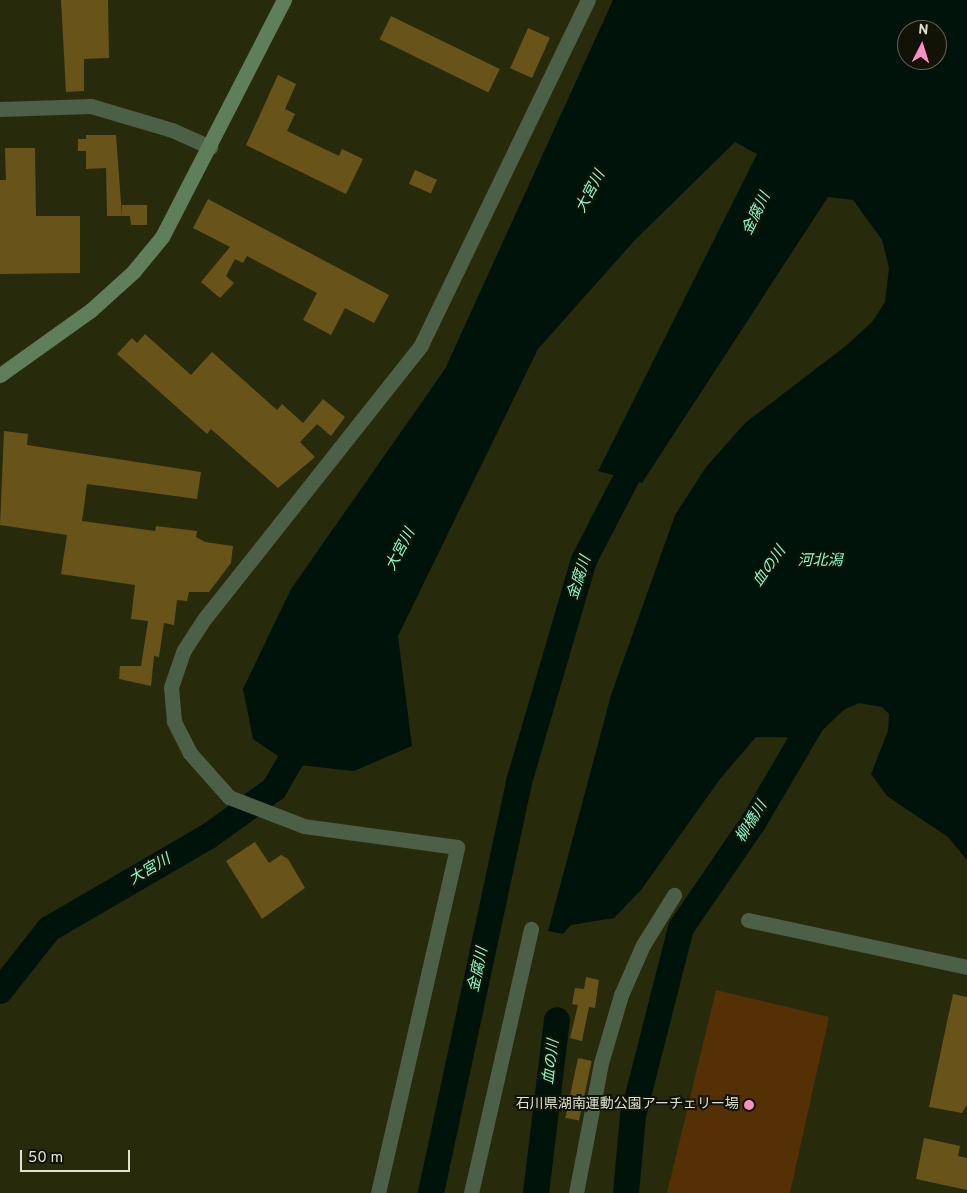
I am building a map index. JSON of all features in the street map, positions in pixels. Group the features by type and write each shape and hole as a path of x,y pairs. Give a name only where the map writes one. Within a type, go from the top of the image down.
{"street":[{"path":"0,375 92,310 133,272 178,212 284,0"},
{"path":"378,1193 457,847 304,826 229,797 190,753 174,721 171,687 184,650 205,618 421,345 588,0"},
{"path":"0,109 91,106 172,130 210,148"},
{"path":"576,1193 591,1108 621,995 642,945 674,895"},
{"path":"748,920 967,967"},
{"path":"471,1193 531,930"}],"shaded area":[{"name":"石川県湖南運動公園アーチェリー場","path":"716,990 829,1017 790,1193 667,1193"}],"water":[{"name":"河北潟","path":"613,0 967,0 967,860 948,837 887,796 871,774 888,731 889,714 882,707 859,703 845,709 814,738 756,737 720,779 641,890 614,918 571,925 563,934 548,931 611,695 675,515 706,467 745,423 847,345 872,322 885,302 889,268 882,240 853,200 828,197 642,483 598,471 757,154 735,142 634,241 538,349 398,636 412,746 354,771 290,764 253,739 243,689 291,589 445,369"}],"building":[{"path":"61,0 108,0 109,58 84,59 84,91 66,92"},
{"path":"391,16 500,69 488,92 380,39"},
{"path":"528,28 550,38 532,78 510,68"},
{"path":"278,75 296,84 285,109 295,114 287,131 339,156 342,149 363,159 346,194 246,145"},
{"path":"86,135 116,135 122,216 107,216 106,168 86,169 86,151 78,151 78,139 86,139"},
{"path":"5,148 35,148 36,216 80,216 80,273 0,274 0,180 6,180"},
{"path":"415,170 437,180 431,193 409,184"},
{"path":"208,199 389,295 374,323 345,308 331,335 303,320 317,293 247,256 243,263 235,259 226,276 234,283 220,298 201,282 230,247 193,228"},
{"path":"122,205 147,205 147,225 131,225 130,216 122,216"},
{"path":"145,334 191,375 212,352 277,410 282,404 303,423 323,399 345,417 331,436 317,424 300,442 315,457 278,488 211,429 207,434 117,354 132,338 137,343"},
{"path":"4,431 28,434 27,445 201,472 197,499 87,484 82,521 155,531 156,526 197,531 196,537 205,542 233,546 231,563 209,592 189,592 187,601 177,600 174,625 164,623 159,657 154,656 151,686 119,679 120,666 141,666 148,621 131,619 135,585 61,574 67,535 0,525"},
{"path":"255,842 269,863 281,855 288,859 305,888 262,919 226,861"},
{"path":"586,977 599,980 595,1008 589,1007 582,1041 570,1038 578,1005 572,1004 575,988 584,989"},
{"path":"953,994 967,997 967,1105 962,1113 929,1107"},
{"path":"578,1058 592,1061 579,1121 565,1118"},
{"path":"924,1138 960,1146 958,1156 967,1158 967,1190 916,1179"}],"waterway":[{"name":"金腐川","path":"431,1193 519,782 584,560 642,448"},
{"name":"柳橋川","path":"626,1193 633,1116 681,928 753,823 820,709"},
{"name":"大宮川","path":"0,991 49,929 209,836 274,789 306,734"},
{"name":"血の川","path":"536,1193 557,1020"}],"place":[{"name":"石川県湖南運動公園アーチェリー場","path":"749,1105"}]}
